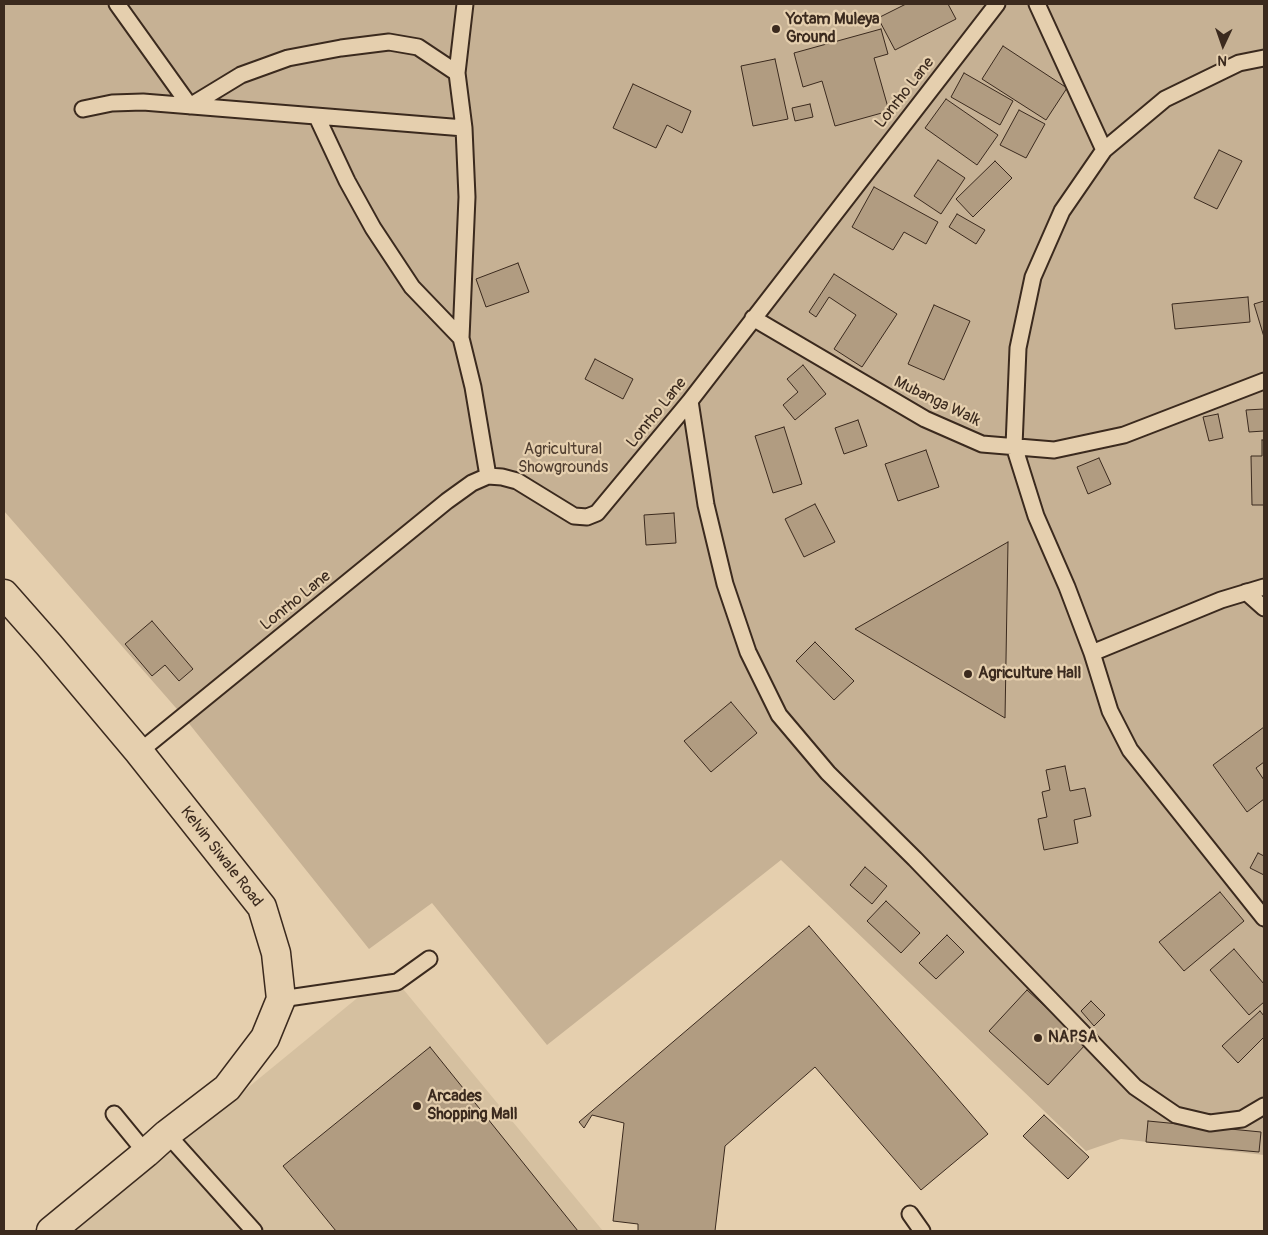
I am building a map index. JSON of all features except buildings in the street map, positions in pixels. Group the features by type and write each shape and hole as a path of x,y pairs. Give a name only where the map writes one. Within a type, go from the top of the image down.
{"street":[{"name":"Kelvin Siwale Road","path":"4,594 139,752 262,907 276,953 281,999 266,1038 227,1088 167,1134 146,1154 51,1231"}],"lane":[{"path":"117,4 190,106"},
{"path":"465,4 457,73 464,128 467,197 462,338 473,387 488,476"},
{"name":"Lonrho Lane","path":"139,752 447,501 472,483 488,476 517,481 574,516 587,517 597,513 690,401 997,4"},
{"path":"1037,4 1104,150"},
{"path":"190,106 242,75 288,58 341,48 389,42 418,47 457,73"},
{"path":"1264,58 1239,63 1165,99 1104,150 1062,211 1033,277 1018,348 1014,446 1036,516 1067,587 1092,653 1110,711 1130,750 1264,918"},
{"path":"83,109 112,103 135,102 464,128"},
{"path":"316,117 347,181 373,228 412,287 462,338"},
{"name":"Mubanga Walk","path":"753,318 925,419 982,444 1054,450 1124,435 1264,382"},
{"path":"690,401 706,505 725,584 748,652 778,715 828,773 915,859 1135,1087 1176,1115 1210,1123 1242,1119 1264,1106"},
{"path":"1092,653 1221,600 1264,587"},
{"path":"1246,592 1264,608"},
{"path":"281,999 397,982 429,959"},
{"path":"114,1114 146,1154"},
{"path":"167,1134 254,1231"},
{"path":"910,1214 922,1231"}],"shaded area":[{"path":"389,972 603,1231 73,1231"}],"green space":[{"name":"Agricultural Showgrounds","path":"4,4 1264,4 1264,1155 1121,1139 1086,1151 781,860 547,1045 432,903 369,949 183,716 4,511"}],"place":[{"name":"Yotam Muleya Ground","path":"776,29"},
{"name":"Agriculture Hall","path":"968,674"},
{"name":"NAPSA","path":"1038,1038"},
{"name":"Arcades Shopping Mall","path":"417,1106"}]}
